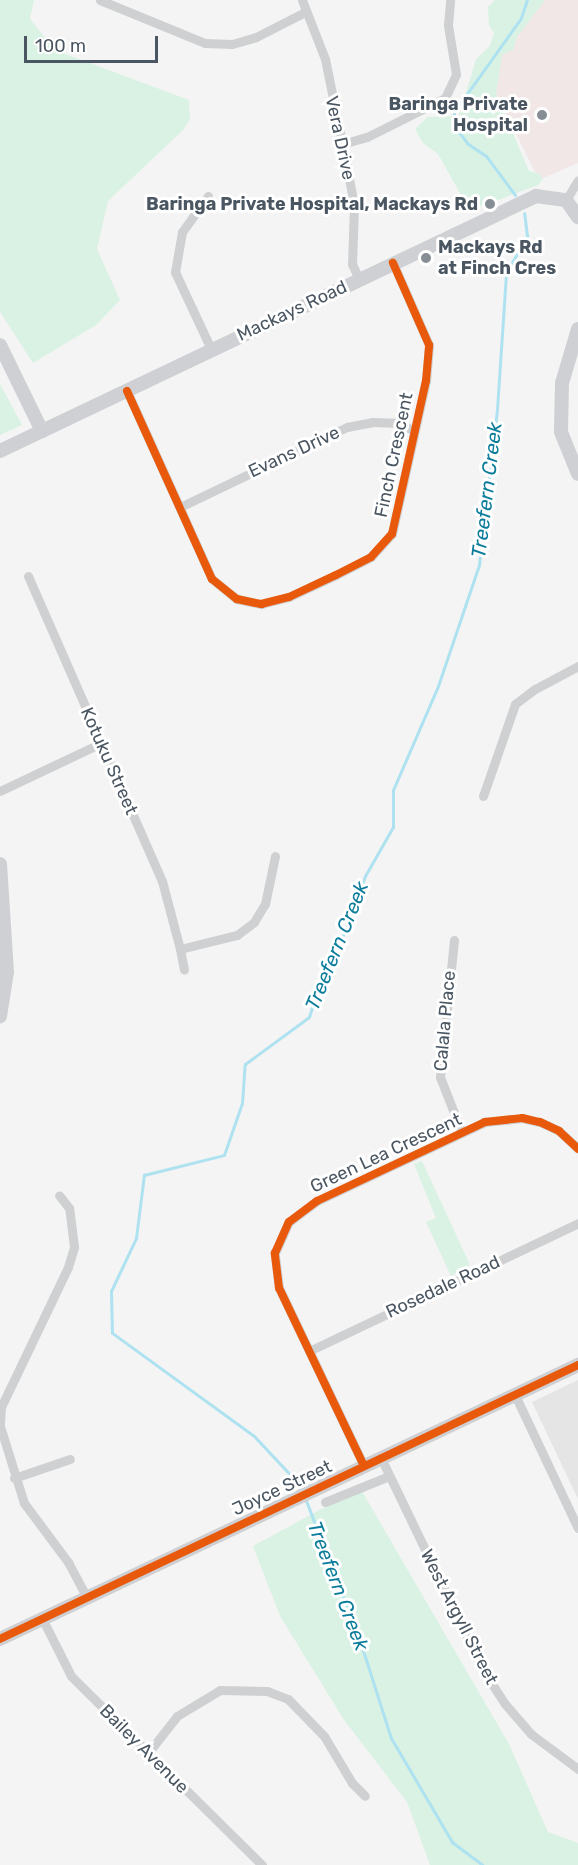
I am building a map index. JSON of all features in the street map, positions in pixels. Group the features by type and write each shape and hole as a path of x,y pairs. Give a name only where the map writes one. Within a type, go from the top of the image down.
{"street":[{"path":"100,0 205,43 231,44 256,37 305,12"},
{"name":"Vera Drive","path":"302,0 325,59 354,205 352,264 359,279"},
{"path":"342,144 367,137 445,98 456,74 448,25 450,0"},
{"path":"578,180 566,200 578,217"},
{"path":"208,196 182,232 175,272 211,349"},
{"name":"Mackays Road","path":"0,451 514,206 528,200 551,196 566,200"},
{"name":"Finch Crescent","path":"127,391 212,579 237,599 261,604 289,597 371,557 392,534 413,430 426,381 429,345 393,263"},
{"path":"578,329 562,383 561,432 578,474"},
{"path":"0,345 42,431"},
{"name":"Evans Drive","path":"180,507 347,427 372,422 396,423 413,430"},
{"name":"Kotuku Street","path":"28,576 162,881 184,970"},
{"path":"483,796 515,704 535,689 578,666"},
{"path":"0,791 101,743"},
{"path":"180,949 237,935 254,922 265,904 275,856"},
{"path":"0,864 7,972 0,1016"},
{"name":"Calala Place","path":"454,940 440,1077 462,1133"},
{"name":"Green Lea Crescent","path":"364,1466 279,1288 275,1271 275,1253 289,1222 317,1201 485,1122 522,1118 559,1131 578,1149"},
{"path":"59,1195 69,1208 74,1247 68,1266 1,1407 0,1425 14,1478 32,1518 68,1562 87,1597"},
{"name":"Rosedale Road","path":"309,1351 578,1223"},
{"name":"Joyce Street","path":"0,1640 578,1365"},
{"path":"515,1395 578,1528"},
{"name":"West Argyll Street","path":"381,1458 483,1670 505,1704 560,1758 578,1769"},
{"path":"14,1478 70,1459"},
{"path":"325,1502 390,1476"},
{"name":"Bailey Avenue","path":"43,1620 71,1676 262,1865"},
{"path":"148,1753 177,1716 220,1690 267,1691 288,1699 324,1736 352,1783 365,1797"}],"shaded area":[{"name":"Baringa Private Hospital","path":"528,0 578,0 578,163 539,180 483,67"},
{"path":"578,1380 578,1499 532,1402"}],"green space":[{"path":"0,0 34,0 30,19 55,50 189,100 190,119 183,130 108,201 97,249 120,300 96,325 33,363 0,312"},
{"path":"495,0 545,0 517,37 513,50 502,55 496,94 529,171 538,173 543,179 538,185 482,206 466,204 438,154 423,143 415,129 428,117 459,116 476,59 490,46 494,33 489,25 488,7"},
{"path":"0,384 22,425 0,435"},
{"path":"422,1161 470,1265 451,1276 426,1222 436,1218 414,1164"},
{"path":"360,1488 509,1744 548,1832 578,1843 578,1865 430,1865 407,1802 344,1720 280,1616 253,1546"}],"waterway":[{"name":"Treefern Creek","path":"515,195 486,156 468,144 453,124 454,112 521,18 527,0"},
{"name":"Treefern Creek","path":"302,1492 298,1483 254,1436 112,1333 111,1291 136,1238 144,1175 224,1155 242,1103 245,1064 309,1017 321,978 345,931 365,876 393,827 393,790 438,686 479,565 497,409 506,273 527,236 524,213"},
{"name":"Treefern Creek","path":"305,1498 360,1641 391,1738 452,1842 483,1865"}],"cycle path":[{"path":"127,391 212,579 237,599 261,604 289,597 336,575 371,557 392,534 426,381 429,345 393,263"},
{"path":"364,1466 279,1288 275,1253 289,1222 317,1201 485,1122 522,1118 540,1122 559,1131 578,1149"},
{"path":"0,1639 578,1365"}],"place":[{"name":"Baringa Private Hospital","path":"542,115"},
{"name":"Baringa Private Hospital, Mackays Rd","path":"490,204"},
{"name":"Mackays Rd at Finch Cres","path":"426,258"}]}
